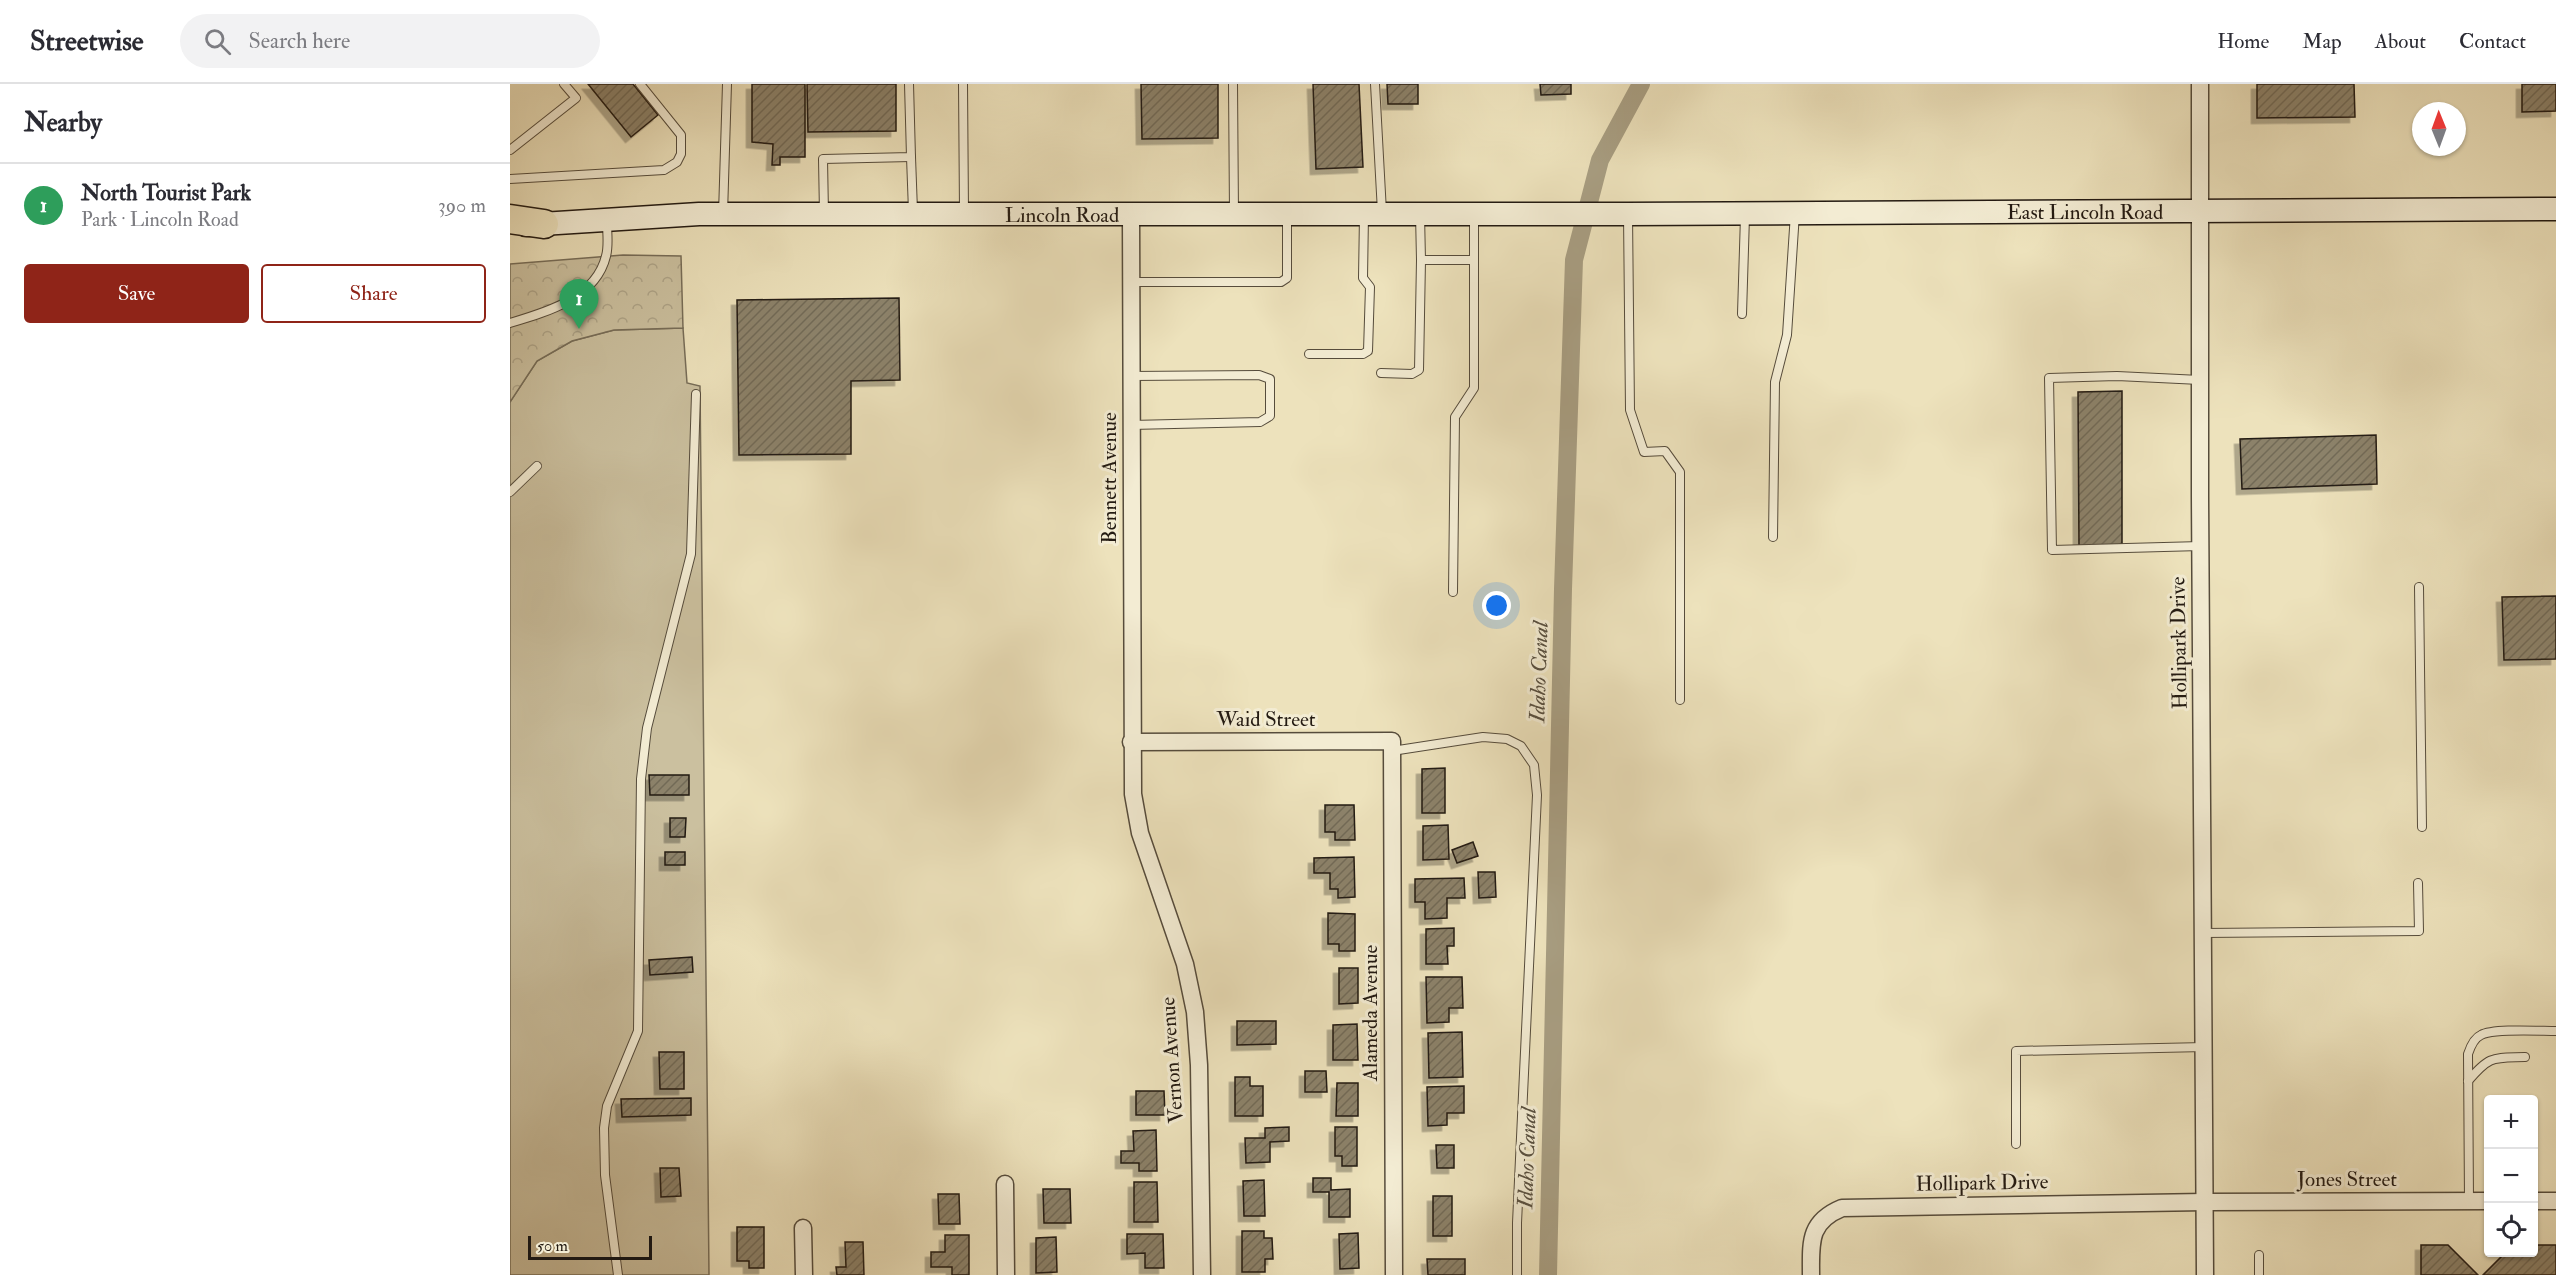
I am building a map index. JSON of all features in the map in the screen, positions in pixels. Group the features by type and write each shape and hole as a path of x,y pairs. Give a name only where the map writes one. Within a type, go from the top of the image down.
{"highway":[{"path":"510,219 544,224"}],"main road":[{"name":"East Lincoln Road","path":"1621,214 2556,209"},
{"name":"Lincoln Road","path":"510,227 606,219 723,214 1621,214"}],"street":[{"name":"Hollipark Drive","path":"2200,84 2205,1275"},
{"name":"Bennett Avenue","path":"1131,215 1131,742"},
{"name":"Waid Street","path":"1131,742 1392,741 1392,751"},
{"name":"Vernon Avenue","path":"1131,742 1133,794 1140,833 1185,964 1195,1012 1199,1065 1202,1275"},
{"name":"Alameda Avenue","path":"1392,751 1394,1275"},
{"path":"1005,1184 1006,1275"},
{"name":"Jones Street","path":"2205,1202 2484,1201"},
{"path":"2538,1201 2556,1201"},
{"name":"Hollipark Drive","path":"1811,1275 1811,1240 1818,1224 1826,1214 1842,1208 2205,1202"},
{"path":"803,1228 804,1275"}],"lane":[{"path":"510,178 664,170 670,167 681,154 681,135 640,84"},
{"path":"723,214 727,84"},
{"path":"909,84 913,215"},
{"path":"963,84 964,215"},
{"path":"1233,84 1234,214"},
{"path":"1309,354 1363,354 1368,351 1370,287 1364,278 1373,214 1375,84"},
{"path":"510,150 576,98 567,85"},
{"path":"824,215 823,159 911,157"},
{"path":"1742,314 1745,213"},
{"path":"1773,537 1775,382 1787,335 1795,213"},
{"path":"1132,282 1281,282 1287,278 1287,214"},
{"path":"1381,373 1412,374 1419,370 1420,214"},
{"path":"1453,592 1455,417 1474,388 1474,214"},
{"path":"1621,214 1630,410 1644,452 1665,451 1680,472 1680,700"},
{"path":"510,323 544,312 580,293 598,277 607,254 606,219"},
{"path":"1421,260 1474,260"},
{"path":"1131,376 1259,375 1270,379 1270,416 1260,422 1131,425"},
{"path":"2200,380 2117,376 2049,378 2052,550 2201,546"},
{"path":"618,1275 605,1175 604,1128 607,1106 638,1031 640,779 647,728 691,554 696,394"},
{"path":"510,492 537,466"},
{"path":"2419,587 2421,826"},
{"path":"1392,751 1483,737 1507,739 1521,746 1534,765 1537,795 1517,1223 1517,1275"},
{"path":"2204,933 2419,931 2418,883"},
{"path":"2469,1201 2468,1054 2480,1035 2499,1032 2556,1031"},
{"path":"2016,1144 2016,1051 2205,1047"},
{"path":"2468,1081 2486,1061 2495,1058 2525,1057"},
{"path":"2259,1255 2259,1275"}],"green space":[{"path":"623,255 681,256 683,328 614,330 572,341 537,361 510,402 510,264"},
{"path":"683,328 687,383 700,386 709,1275 510,1275 510,402 537,361 572,341 614,330"}],"building":[{"path":"588,84 633,84 658,115 631,137"},
{"path":"752,84 805,84 805,157 780,157 780,165 772,165 773,144 752,142"},
{"path":"807,84 896,84 896,131 808,132"},
{"path":"1141,84 1218,84 1218,138 1142,139"},
{"path":"1313,84 1359,84 1363,167 1316,169"},
{"path":"1387,84 1418,84 1418,104 1388,104"},
{"path":"1540,84 1571,84 1571,94 1541,95"},
{"path":"2257,84 2354,84 2355,117 2257,118"},
{"path":"2522,84 2556,84 2556,111 2522,112"},
{"path":"899,298 900,380 851,381 851,454 739,455 737,300"},
{"path":"2122,391 2122,546 2079,546 2078,392"},
{"path":"2376,435 2377,484 2242,489 2240,439"},
{"path":"2556,596 2556,659 2504,660 2502,597"},
{"path":"1445,768 1445,813 1422,813 1422,769"},
{"path":"649,775 689,775 689,795 650,795"},
{"path":"1325,805 1354,805 1355,840 1335,840 1335,832 1325,832"},
{"path":"670,818 686,818 685,837 670,837"},
{"path":"1448,825 1449,859 1423,860 1423,826"},
{"path":"1473,842 1478,856 1457,863 1452,850"},
{"path":"665,852 685,852 685,865 665,865"},
{"path":"1354,857 1355,897 1338,898 1338,889 1330,889 1330,873 1314,873 1314,858"},
{"path":"1478,872 1495,872 1496,897 1479,898"},
{"path":"1464,878 1465,898 1447,898 1447,918 1425,919 1425,902 1415,902 1415,879"},
{"path":"1328,913 1355,914 1355,951 1339,951 1339,944 1328,944"},
{"path":"1454,928 1454,946 1447,946 1448,964 1426,964 1426,929"},
{"path":"692,957 693,972 650,975 649,960"},
{"path":"1339,968 1358,968 1358,1003 1339,1004"},
{"path":"1426,977 1462,977 1463,1008 1449,1008 1449,1022 1427,1023"},
{"path":"1237,1021 1276,1021 1276,1044 1237,1045"},
{"path":"1357,1024 1358,1060 1333,1060 1333,1025"},
{"path":"1462,1032 1463,1077 1429,1078 1428,1033"},
{"path":"659,1052 684,1052 684,1089 660,1089"},
{"path":"1305,1071 1326,1071 1327,1092 1305,1092"},
{"path":"1235,1077 1250,1077 1250,1086 1263,1086 1263,1116 1235,1116"},
{"path":"1337,1083 1358,1083 1358,1116 1336,1116"},
{"path":"1464,1086 1464,1113 1447,1113 1447,1125 1428,1126 1427,1087"},
{"path":"1136,1091 1164,1091 1165,1115 1136,1115"},
{"path":"691,1098 691,1115 622,1117 621,1099"},
{"path":"1289,1127 1289,1141 1270,1142 1270,1162 1246,1163 1245,1138 1265,1138 1265,1128"},
{"path":"1335,1127 1357,1127 1357,1166 1342,1166 1342,1156 1335,1156"},
{"path":"1156,1130 1157,1171 1139,1171 1139,1163 1121,1163 1121,1151 1134,1151 1133,1131"},
{"path":"1436,1145 1454,1145 1454,1168 1437,1168"},
{"path":"660,1168 679,1168 681,1196 661,1197"},
{"path":"1313,1178 1331,1178 1331,1190 1350,1189 1350,1217 1329,1217 1329,1192 1313,1192"},
{"path":"1264,1180 1265,1216 1244,1216 1243,1181"},
{"path":"1134,1182 1157,1182 1158,1222 1134,1222"},
{"path":"1043,1189 1070,1189 1071,1223 1044,1223"},
{"path":"938,1194 959,1194 960,1224 939,1224"},
{"path":"1433,1196 1452,1196 1452,1236 1433,1236"},
{"path":"737,1227 764,1227 764,1268 749,1268 749,1261 737,1261"},
{"path":"1242,1231 1264,1231 1264,1238 1272,1238 1273,1259 1265,1259 1265,1272 1242,1272"},
{"path":"1358,1233 1359,1268 1340,1269 1339,1234"},
{"path":"1127,1234 1163,1234 1164,1268 1145,1268 1145,1253 1127,1254"},
{"path":"945,1235 969,1235 969,1275 952,1275 952,1267 931,1267 931,1252 945,1252"},
{"path":"1056,1237 1057,1272 1036,1273 1036,1238"},
{"path":"845,1242 863,1242 864,1275 837,1275 836,1267 846,1267"},
{"path":"2421,1245 2448,1245 2478,1275 2421,1275"},
{"path":"2538,1245 2556,1245 2556,1275 2483,1275 2501,1257 2538,1257"},
{"path":"1427,1259 1465,1259 1465,1275 1428,1275"}],"waterway":[{"name":"Idaho Canal","path":"1548,1275 1563,589 1574,260 1600,160 1641,84"}],"place":[{"name":"North Tourist Park","path":"579,329"}]}
